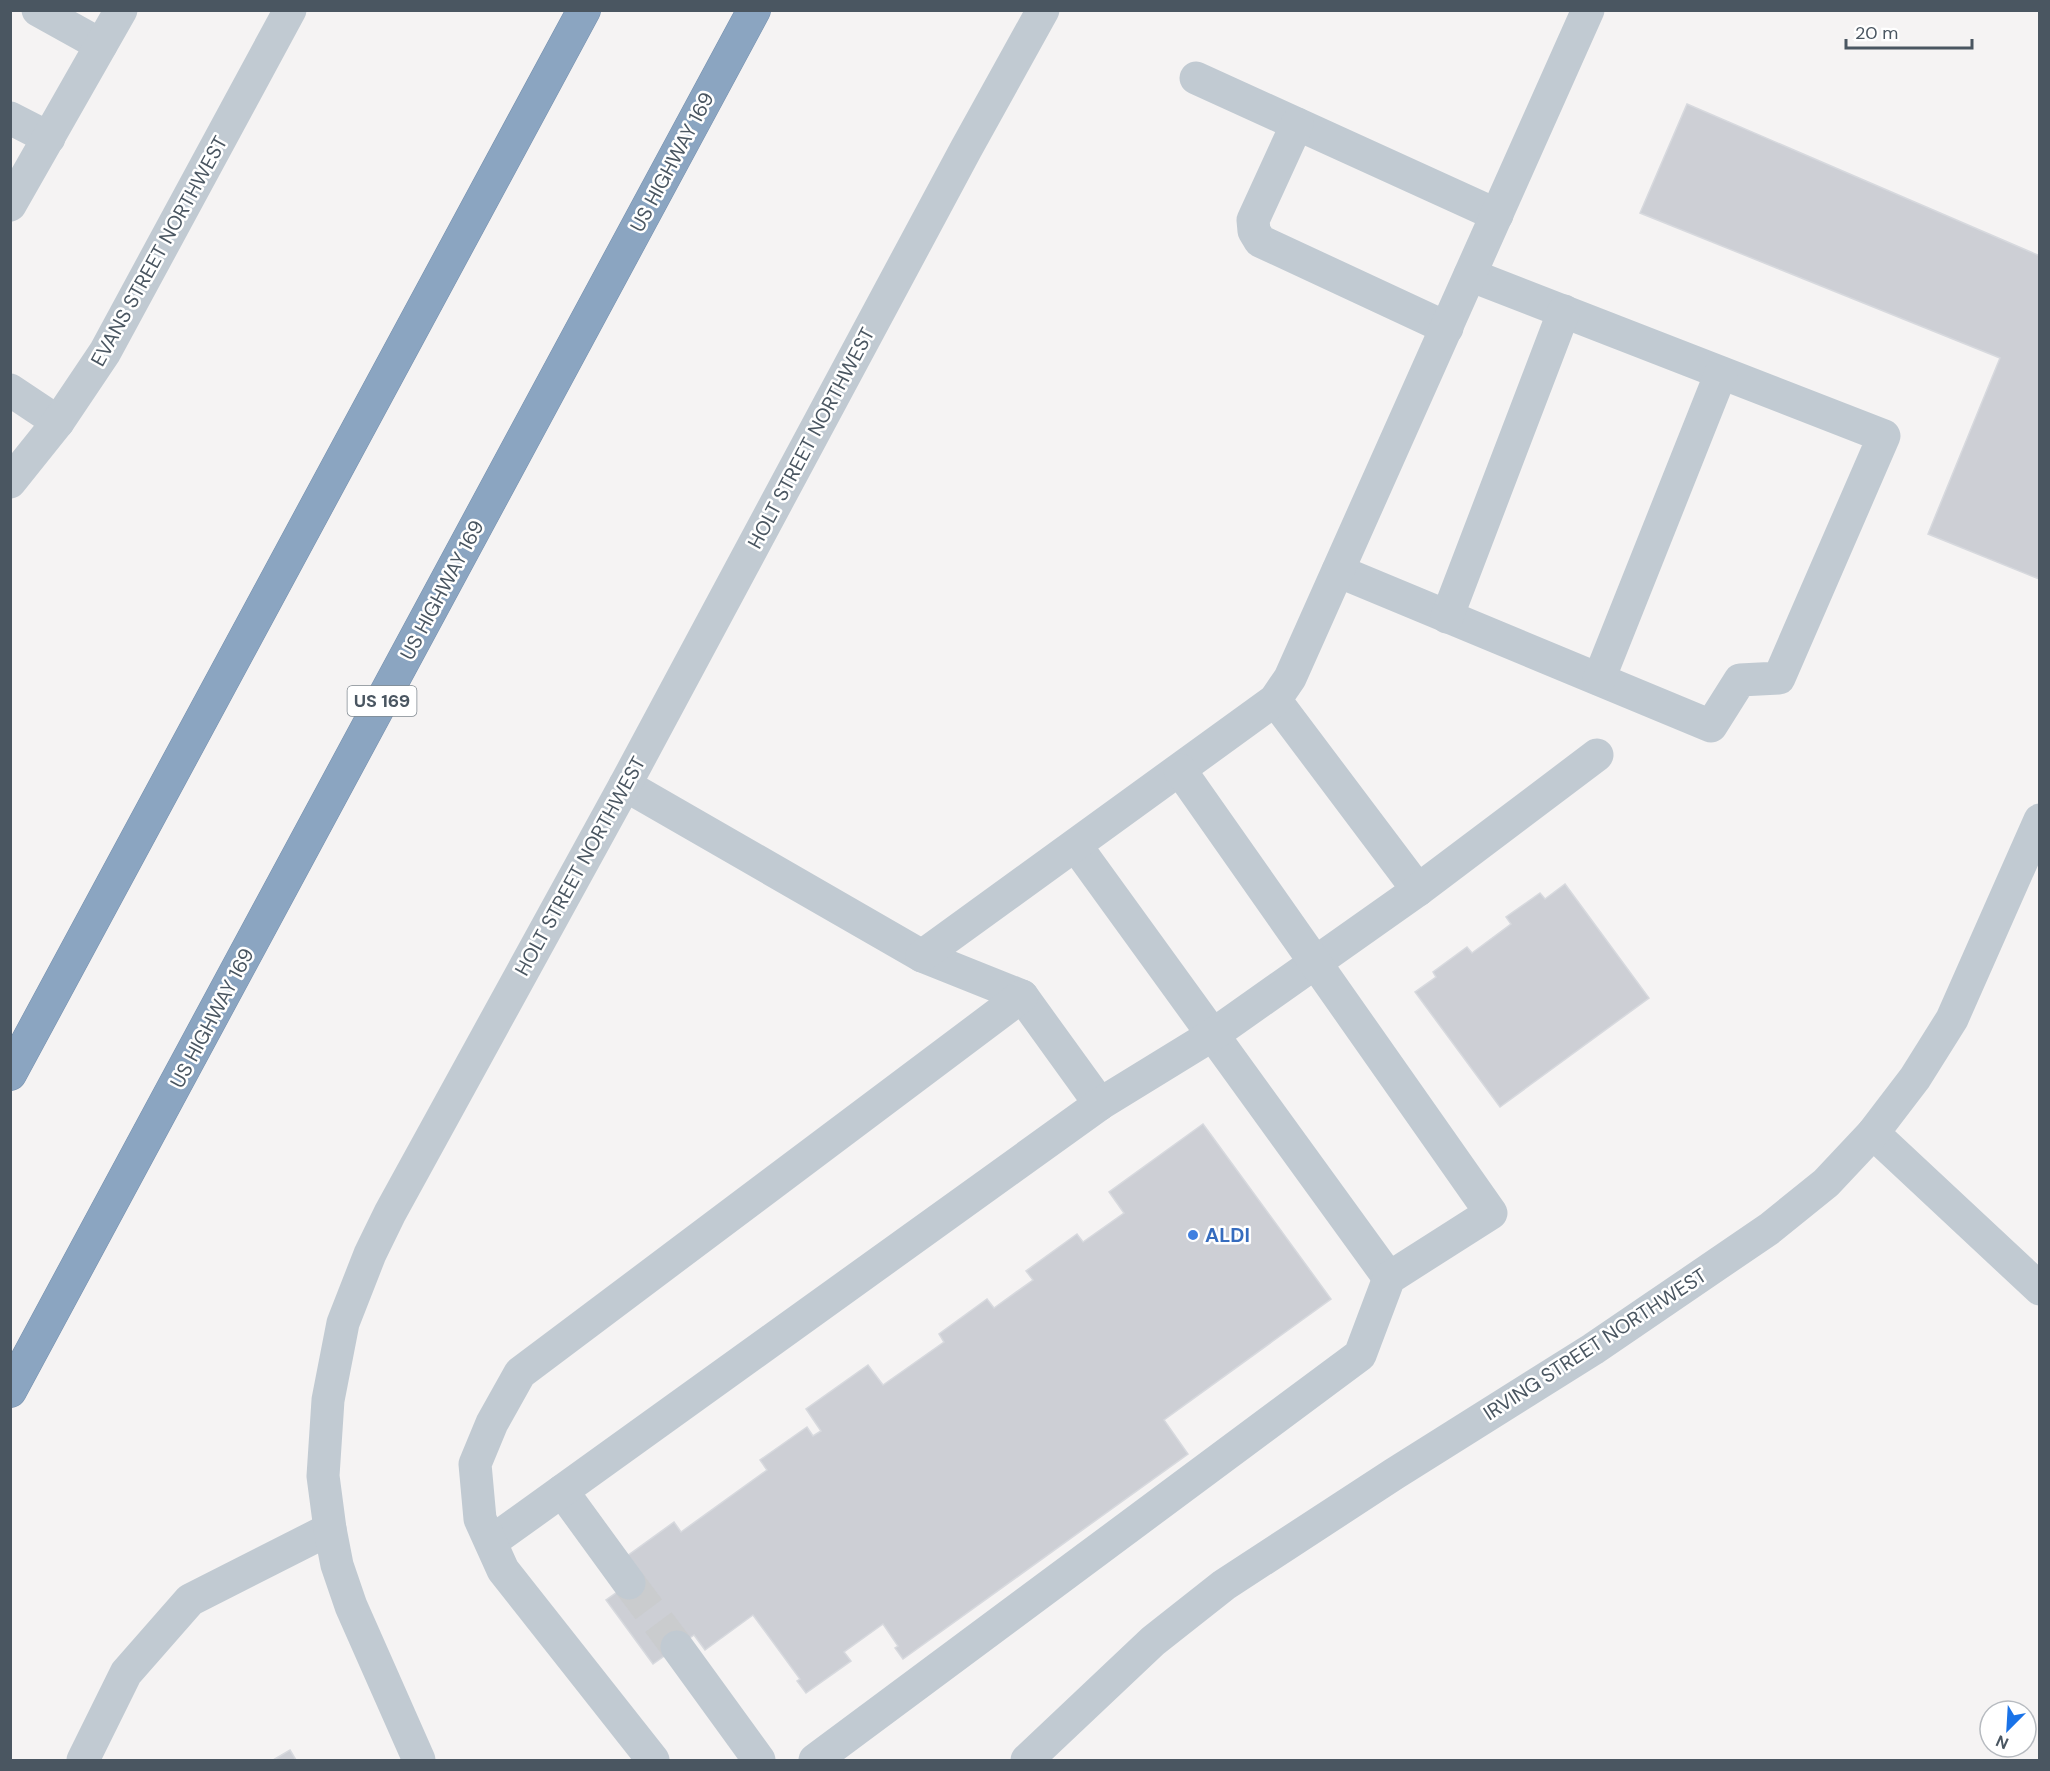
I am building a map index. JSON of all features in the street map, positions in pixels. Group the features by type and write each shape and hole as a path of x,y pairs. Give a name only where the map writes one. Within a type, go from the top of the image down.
{"highway":[{"path":"10,1074 584,10"},
{"name":"US HIGHWAY 169","path":"10,1391 754,10"}],"street":[{"path":"38,10 101,45"},
{"path":"10,206 121,10"},
{"name":"EVANS STREET NORTHWEST","path":"10,482 58,422 105,352 290,10"},
{"name":"HOLT STREET NORTHWEST","path":"419,1761 351,1606 337,1565 330,1529 323,1476 328,1400 343,1323 356,1286 390,1214 625,785 1043,10"},
{"path":"922,956 1275,700 1290,678 1588,10"},
{"path":"1196,78 1497,215"},
{"path":"10,118 48,138"},
{"path":"1297,124 1254,220 1254,231 1260,241 1447,328"},
{"path":"1338,571 1711,726 1740,680 1779,678 1884,436 1470,275"},
{"path":"1448,616 1564,311"},
{"path":"1599,679 1721,372"},
{"path":"10,390 58,422"},
{"path":"1275,700 1418,890"},
{"path":"491,1542 1100,1104 1214,1034 1418,890 1597,755"},
{"path":"816,1761 1360,1355 1389,1278 1491,1213 1180,770"},
{"path":"625,785 922,956 1022,996 1100,1104"},
{"name":"IRVING STREET NORTHWEST","path":"1027,1761 1153,1641 1224,1585 1394,1474 1593,1349 1769,1229 1826,1183 1873,1133 1915,1078 1952,1019 2040,820"},
{"path":"1076,846 1389,1278"},
{"path":"653,1761 503,1570 480,1519 475,1464 492,1423 520,1373 1022,996"},
{"path":"1873,1133 2040,1289"},
{"path":"562,1491 629,1583"},
{"path":"83,1761 126,1673 190,1600 330,1529"},
{"path":"677,1647 759,1761"}],"building":[{"path":"1687,104 2040,256 2039,579 1928,534 2000,358 1640,213"},
{"path":"1565,884 1649,998 1500,1107 1415,992 1436,977 1433,972 1467,947 1472,953 1511,924 1506,917 1540,893 1545,899"},
{"path":"1203,1124 1331,1299 1164,1420 1188,1454 903,1659 895,1648 898,1646 883,1624 844,1652 851,1661 806,1693 797,1681 800,1679 753,1615 705,1650 694,1635 653,1664 606,1600 637,1578 623,1559 674,1522 681,1532 767,1470 760,1460 807,1427 813,1436 821,1431 806,1409 868,1365 883,1385 944,1342 939,1334 987,1299 994,1308 1033,1280 1026,1271 1077,1234 1083,1242 1124,1213 1109,1192"},
{"path":"290,1750 296,1760 273,1760"}],"tunnel":[{"path":"629,1583 677,1647"}],"place":[{"name":"ALDI","path":"1193,1235"}]}
